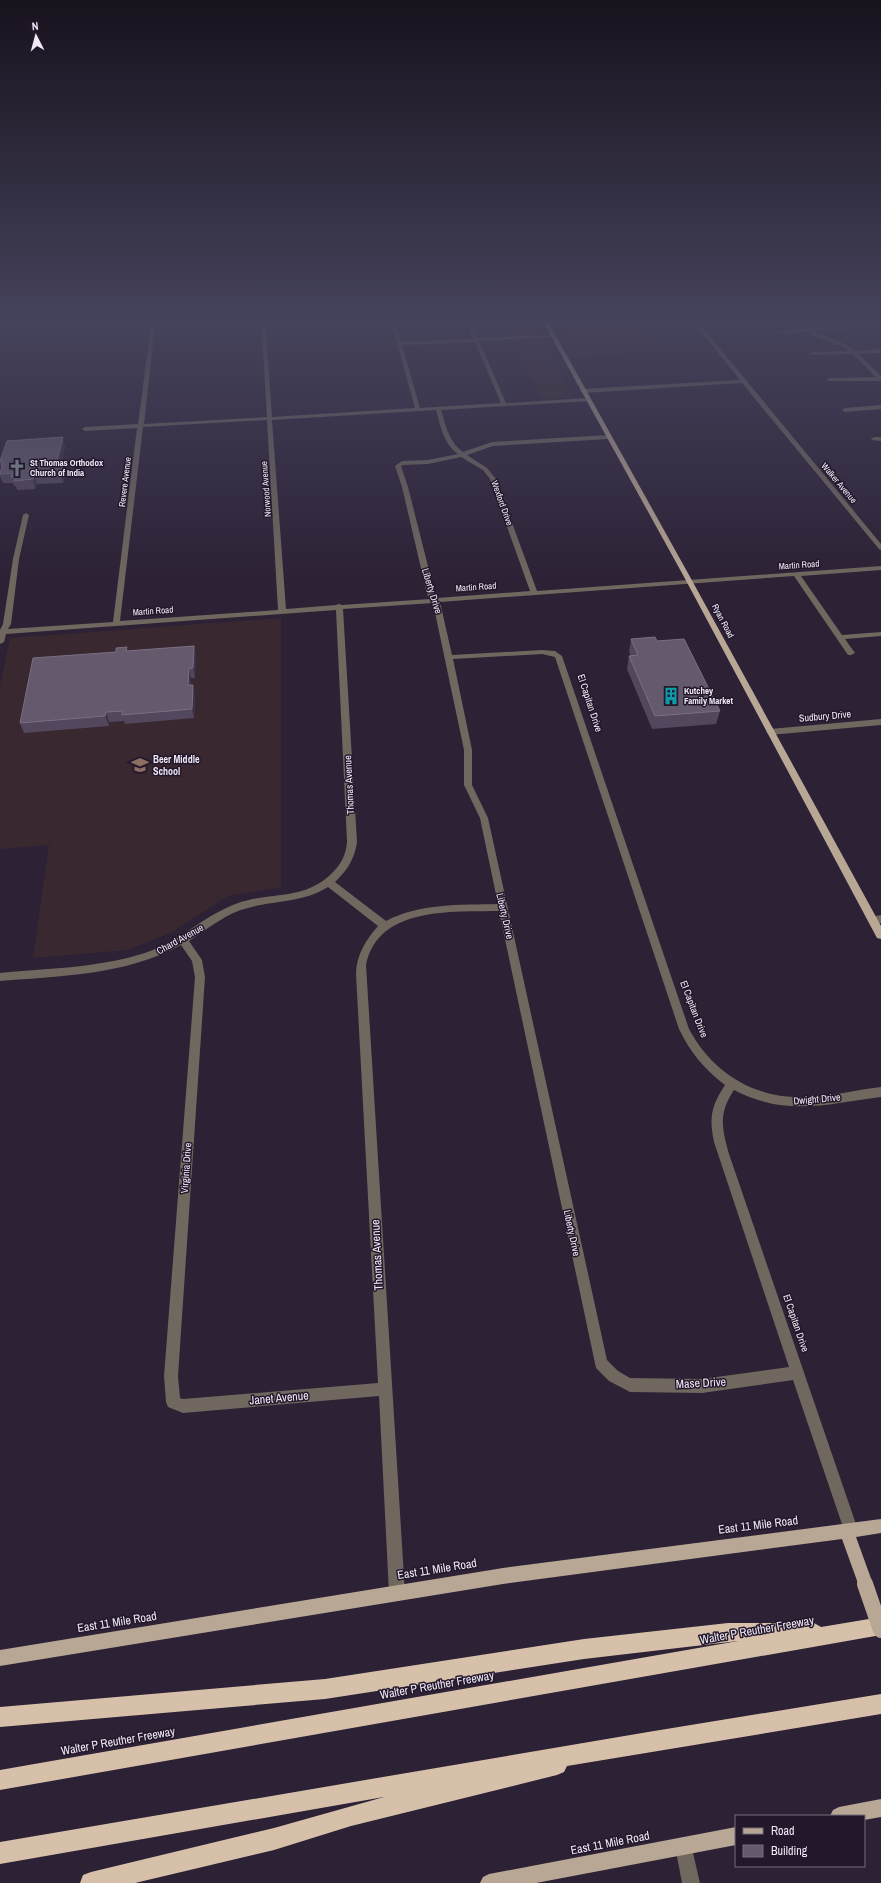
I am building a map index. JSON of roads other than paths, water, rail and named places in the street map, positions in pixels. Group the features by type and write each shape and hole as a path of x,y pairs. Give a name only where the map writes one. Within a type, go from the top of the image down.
{"highway":[{"name":"Walter P Reuther Freeway","path":"0,1780 881,1626"},
{"path":"0,1717 325,1689 584,1649 728,1632 846,1632"},
{"path":"0,1853 648,1742 881,1704"},
{"path":"91,1883 274,1839 351,1816 648,1742"}],"main road":[{"name":"Ryan Road","path":"591,406 690,582 770,732 877,919 881,934"},
{"name":"East 11 Mile Road","path":"0,1658 532,1572 881,1526"},
{"name":"El Capitan Drive","path":"849,1531 881,1630"},
{"path":"844,1815 881,1808"},
{"name":"East 11 Mile Road","path":"490,1883 735,1836"}],"street":[{"name":"Revere Avenue","path":"116,623 143,406"},
{"name":"Norwood Avenue","path":"269,406 282,610"},
{"path":"417,406 418,410"},
{"path":"85,430 490,406"},
{"name":"Walker Avenue","path":"764,406 881,548"},
{"path":"845,410 881,407"},
{"name":"Wexford Drive","path":"438,409 450,443 461,454 486,469 493,479 534,592"},
{"path":"461,454 478,447 506,442 608,437"},
{"path":"874,439 881,439"},
{"name":"Liberty Drive","path":"461,454 440,460 399,464 431,593 438,605 468,750 468,784 484,818 599,1355 607,1371"},
{"path":"0,642 1,632 7,624 16,559 26,515"},
{"name":"Martin Road","path":"1,632 282,610 881,568"},
{"path":"796,574 851,653"},
{"name":"Thomas Avenue","path":"328,882 342,870 352,848 339,606"},
{"path":"840,637 881,634"},
{"name":"El Capitan Drive","path":"448,657 542,652 552,653 558,656 684,1030 702,1059 714,1071 732,1083 720,1101 717,1114 717,1126 723,1154 798,1374 849,1531"},
{"name":"Sudbury Drive","path":"770,732 881,722"},
{"path":"328,882 385,926"},
{"name":"Chard Avenue","path":"0,976 89,968 129,961 155,954 183,940 219,917 240,907 256,901 306,894 328,882"},
{"name":"Thomas Avenue","path":"397,1593 361,966 365,950 372,939 385,926 404,916 422,911 503,907"},
{"name":"Virginia Drive","path":"173,1402 171,1376 200,976 197,960 183,940"},
{"name":"Dwight Drive","path":"732,1083 766,1098 790,1102 812,1101 881,1092"},
{"name":"Mase Drive","path":"607,1371 619,1381 630,1385 702,1386 798,1374"},
{"name":"Janet Avenue","path":"173,1402 183,1406 201,1405 385,1389"},
{"path":"684,1846 691,1883"}],"place":[{"name":"St Thomas Orthodox Church of India","path":"17,468"},
{"name":"Kutchey Family Market","path":"671,696"},
{"name":"Beer Middle School","path":"140,765"}]}
